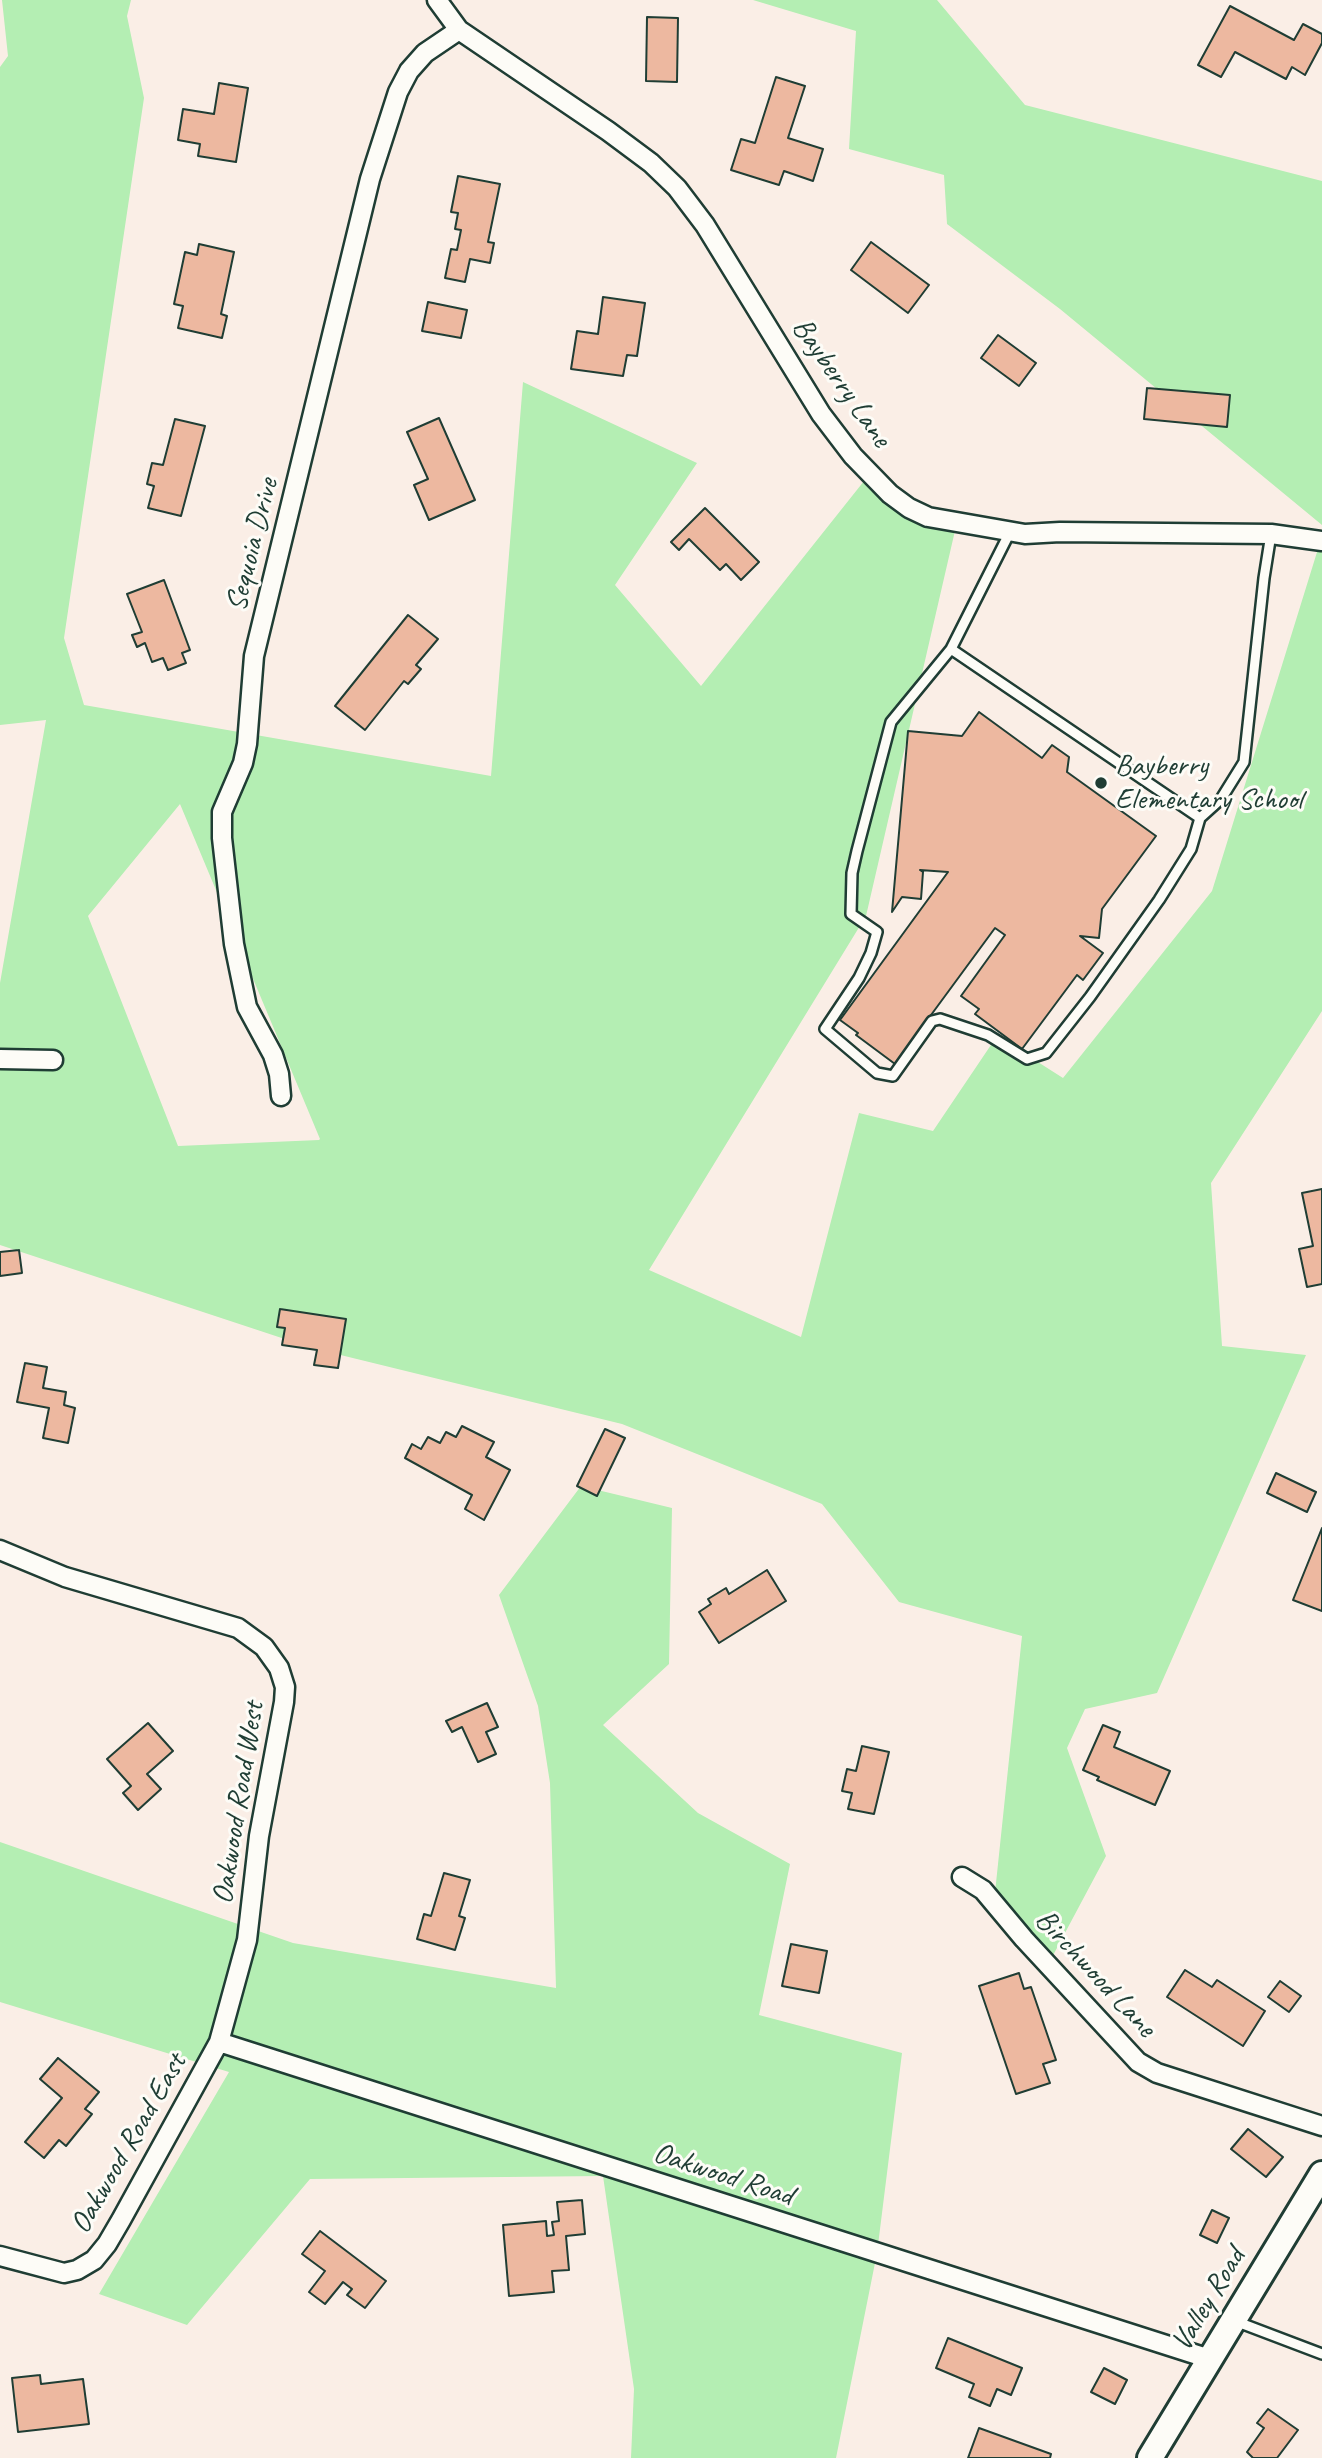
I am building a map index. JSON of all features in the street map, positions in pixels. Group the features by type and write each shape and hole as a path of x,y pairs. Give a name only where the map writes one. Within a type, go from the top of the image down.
{"main road":[{"name":"Valley Road","path":"1150,2458 1322,2174"}],"street":[{"name":"Bayberry Lane","path":"437,0 459,30 608,131 651,163 677,188 705,225 821,414 853,456 890,494 909,508 929,517 1025,534 1271,534 1322,541"},
{"name":"Sequoia Drive","path":"281,1096 279,1074 273,1055 247,1007 234,944 222,838 222,812 243,763 254,656 370,179 398,92 409,71 425,53 459,30"},
{"path":"0,1059 53,1060"},
{"name":"Oakwood Road West","path":"0,1550 65,1577 237,1628 264,1647 279,1668 285,1687 284,1702 259,1836 247,1940 219,2042"},
{"name":"Birchwood Lane","path":"962,1877 984,1890 1024,1940 1138,2062 1157,2073 1322,2126"},
{"name":"Oakwood Road East","path":"0,2256 64,2273 77,2270 94,2260 121,2220 219,2042"},
{"name":"Oakwood Road","path":"219,2042 1210,2359"}],"lane":[{"path":"1011,531 951,649 891,722 852,873 851,914 877,932 859,978 825,1030 877,1073 894,1076 932,1021 940,1019 988,1035 1027,1059 1046,1053 1090,997 1159,900 1191,849 1200,818 1221,800 1244,762 1271,534"},
{"path":"951,649 1200,818"},
{"path":"1233,2320 1322,2354"}],"green space":[{"path":"2,0 131,0 127,16 144,98 64,638 84,705 491,776 523,382 697,463 615,585 701,686 868,476 957,522 866,916 649,1270 801,1337 859,1113 933,1131 997,1036 1063,1078 1212,891 1322,536 1322,1011 1211,1183 1222,1346 1306,1355 1157,1693 1085,1709 1067,1748 1106,1856 1050,1961 994,1902 1022,1636 899,1602 822,1504 622,1424 312,1348 0,1245 0,983 46,720 0,725 0,67 8,56","holes":["180,804 320,1139 178,1146 88,916"]},
{"path":"753,0 937,0 1025,105 1322,181 1322,525 1060,309 947,224 944,175 849,149 856,31"},
{"path":"581,1486 672,1508 669,1664 603,1725 698,1813 790,1864 759,2015 902,2053 877,2253 836,2458 631,2458 634,2389 603,2176 310,2179 187,2325 99,2294 229,2072 0,2002 0,1842 293,1943 556,1988 550,1783 538,1706 499,1595"}],"building":[{"path":"1230,6 1294,40 1303,24 1322,34 1322,43 1305,75 1292,67 1286,79 1235,52 1221,77 1198,65"},
{"path":"647,17 678,18 677,82 646,81"},
{"path":"776,77 805,86 788,138 823,149 813,181 784,171 779,185 731,170 741,139 755,143"},
{"path":"219,83 248,88 236,162 198,156 200,144 178,140 183,109 214,114"},
{"path":"458,176 500,184 488,242 494,243 490,263 470,259 465,282 445,278 451,249 457,250 461,230 455,229 458,213 451,212"},
{"path":"871,242 929,285 908,313 851,270"},
{"path":"199,244 234,252 221,314 227,316 222,338 178,328 183,306 174,304 185,252 197,255"},
{"path":"603,297 645,303 637,356 627,355 623,376 571,369 577,331 598,334"},
{"path":"428,302 467,310 461,338 422,331"},
{"path":"998,335 1036,363 1019,386 981,358"},
{"path":"1147,388 1230,395 1227,427 1144,419"},
{"path":"439,418 475,500 429,520 414,485 428,479 407,432"},
{"path":"175,419 205,426 181,516 148,508 154,486 147,484 152,463 163,465"},
{"path":"705,508 759,562 741,580 726,564 720,570 689,539 679,550 671,542"},
{"path":"164,580 190,650 182,653 186,663 168,670 163,658 152,662 145,643 137,647 132,635 142,632 127,594"},
{"path":"408,615 438,639 416,665 421,669 408,684 404,681 365,730 335,706"},
{"path":"979,712 1042,758 1052,745 1069,757 1067,772 1156,836 1102,909 1099,938 1080,936 1103,953 1083,980 1077,975 1022,1049 975,1014 979,1009 961,996 1005,935 995,928 895,1064 840,1020 948,872 920,870 923,872 921,899 902,897 892,912 908,731 962,736"},
{"path":"1322,1189 1322,1284 1307,1287 1299,1249 1313,1246 1302,1193"},
{"path":"19,1250 22,1273 0,1276 0,1252"},
{"path":"280,1309 346,1319 338,1368 314,1365 317,1350 282,1345 285,1328 277,1327"},
{"path":"25,1363 47,1367 43,1388 66,1392 64,1405 75,1408 68,1443 43,1438 49,1408 17,1402"},
{"path":"462,1426 494,1442 486,1457 510,1470 484,1520 465,1509 472,1495 405,1458 412,1444 421,1449 428,1437 440,1443 446,1432 456,1437"},
{"path":"605,1429 625,1438 597,1496 577,1486"},
{"path":"1276,1473 1316,1492 1307,1512 1267,1493"},
{"path":"1322,1528 1322,1611 1293,1600"},
{"path":"767,1570 786,1601 719,1643 699,1612 711,1604 708,1599 726,1588 729,1594"},
{"path":"487,1703 498,1727 486,1732 496,1754 478,1762 462,1727 452,1732 446,1721"},
{"path":"148,1723 173,1751 147,1774 161,1789 138,1810 123,1793 131,1786 107,1759"},
{"path":"1103,1725 1120,1732 1114,1747 1170,1771 1155,1805 1097,1780 1099,1777 1083,1770"},
{"path":"862,1746 889,1752 874,1814 848,1809 852,1793 842,1791 847,1769 856,1771"},
{"path":"444,1873 470,1880 459,1916 465,1918 455,1950 417,1939 424,1914 431,1916"},
{"path":"791,1944 827,1951 819,1993 782,1986"},
{"path":"1185,1970 1212,1987 1217,1980 1265,2011 1243,2046 1167,1997"},
{"path":"1019,1973 1024,1989 1031,1987 1056,2060 1043,2064 1050,2083 1016,2094 979,1986"},
{"path":"1280,1981 1301,1996 1289,2012 1268,1997"},
{"path":"58,2058 99,2092 85,2109 92,2114 66,2146 59,2140 44,2158 25,2142 62,2098 40,2079"},
{"path":"1248,2129 1283,2157 1266,2177 1231,2149"},
{"path":"582,2200 585,2234 566,2236 569,2270 552,2271 554,2292 509,2296 503,2225 546,2221 547,2236 554,2235 552,2222 559,2221 557,2202"},
{"path":"1212,2210 1229,2218 1217,2243 1200,2235"},
{"path":"320,2231 386,2281 365,2308 347,2295 352,2289 343,2282 325,2304 309,2292 325,2271 302,2254"},
{"path":"948,2338 1022,2368 1011,2395 997,2389 990,2406 969,2397 974,2384 936,2368"},
{"path":"1104,2368 1127,2380 1115,2404 1091,2392"},
{"path":"40,2375 41,2384 83,2379 89,2424 18,2432 12,2378"},
{"path":"1268,2409 1298,2430 1277,2458 1253,2458 1247,2452 1264,2428 1257,2423"},
{"path":"979,2428 1051,2454 1050,2458 968,2458"}],"place":[{"name":"Bayberry Elementary School","path":"1101,783"}]}
